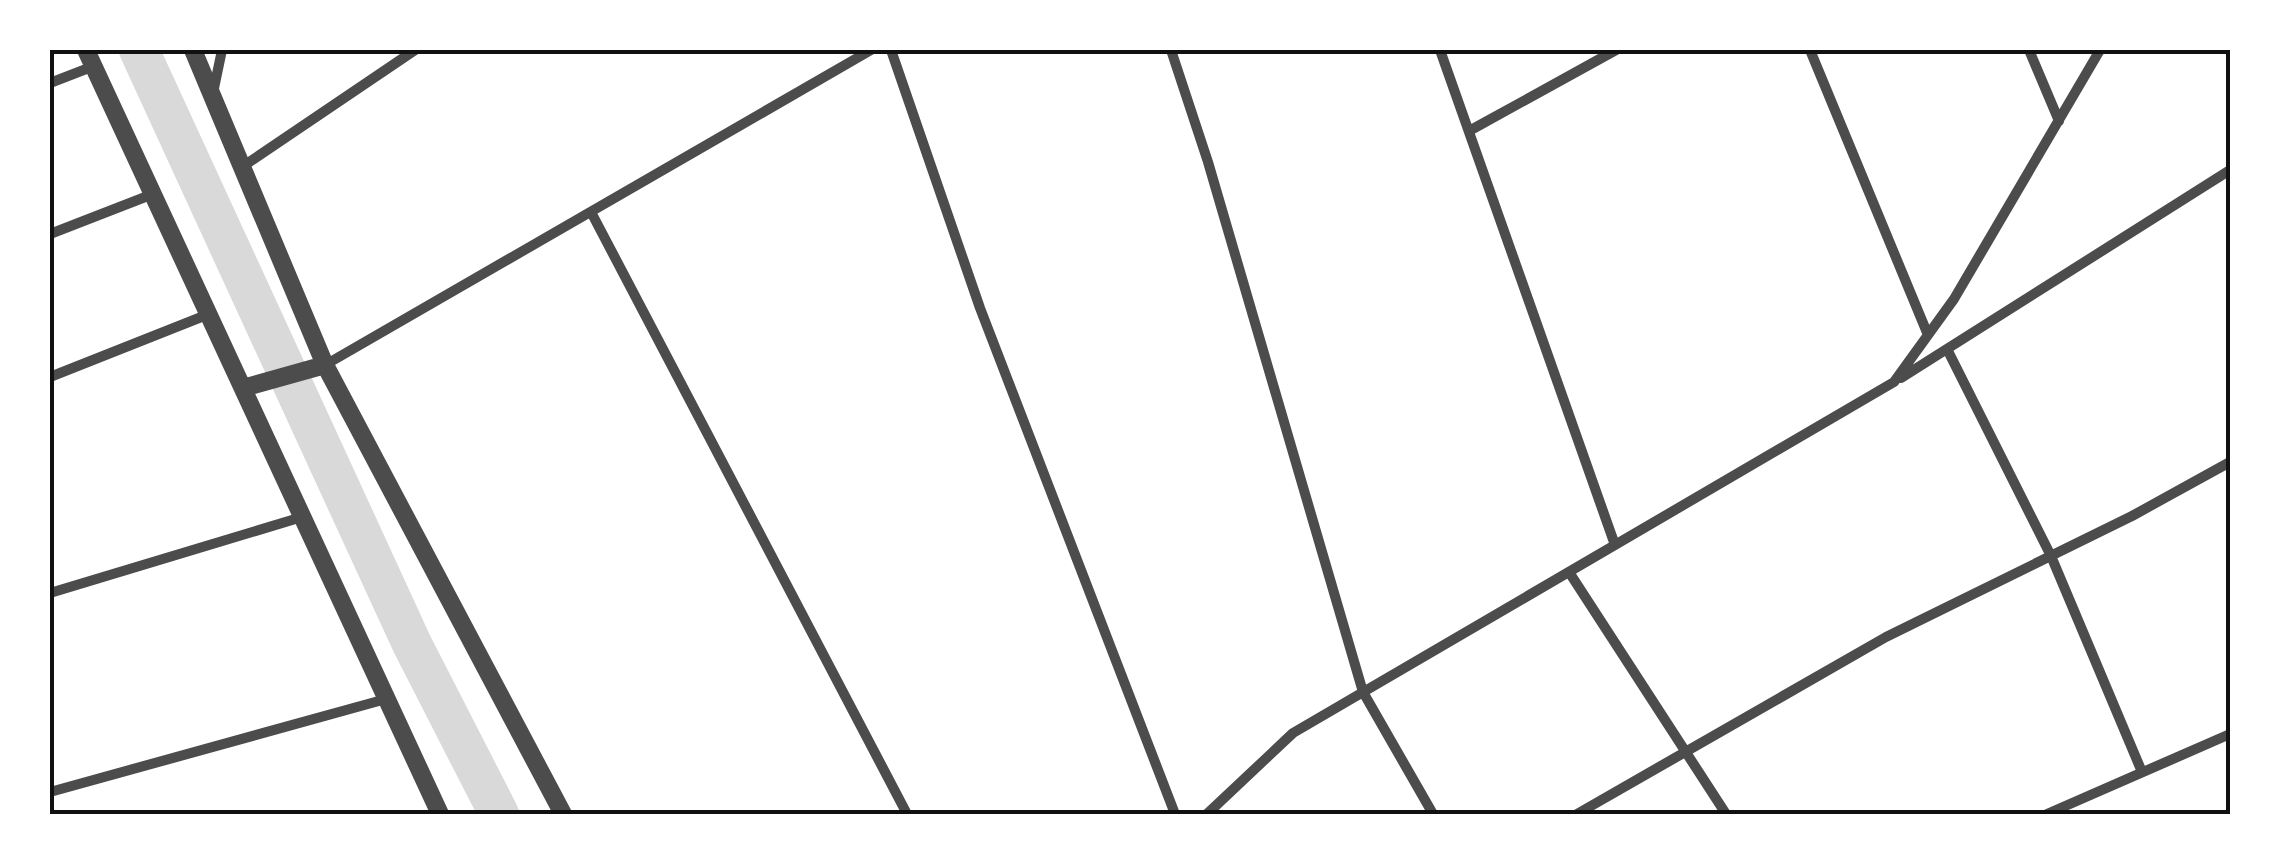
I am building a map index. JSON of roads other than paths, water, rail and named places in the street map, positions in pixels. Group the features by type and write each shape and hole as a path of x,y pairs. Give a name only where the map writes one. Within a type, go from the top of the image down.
{"street":[{"path":"193,50 324,366 563,814"},
{"path":"212,96 222,50"},
{"path":"242,168 415,50"},
{"path":"244,388 324,366 872,50"},
{"path":"891,50 980,308 1176,814"},
{"path":"1171,50 1208,162 1362,692 1433,814"},
{"path":"1440,50 1614,545"},
{"path":"1470,130 1616,50"},
{"path":"1810,50 1928,335"},
{"path":"2029,50 2059,121"},
{"path":"1894,382 1954,300 2100,50"},
{"path":"50,83 90,58 440,814"},
{"path":"1207,814 1292,733 1894,382 2230,170"},
{"path":"50,234 153,194"},
{"path":"591,212 907,814"},
{"path":"50,377 209,314"},
{"path":"1947,349 2051,556 2142,772"},
{"path":"1577,814 1886,637 2230,462"},
{"path":"50,593 302,517"},
{"path":"1569,572 1726,814"},
{"path":"50,792 386,698"},
{"path":"2047,814 2230,734"}],"waterway":[{"path":"139,50 412,644 499,814"}]}
